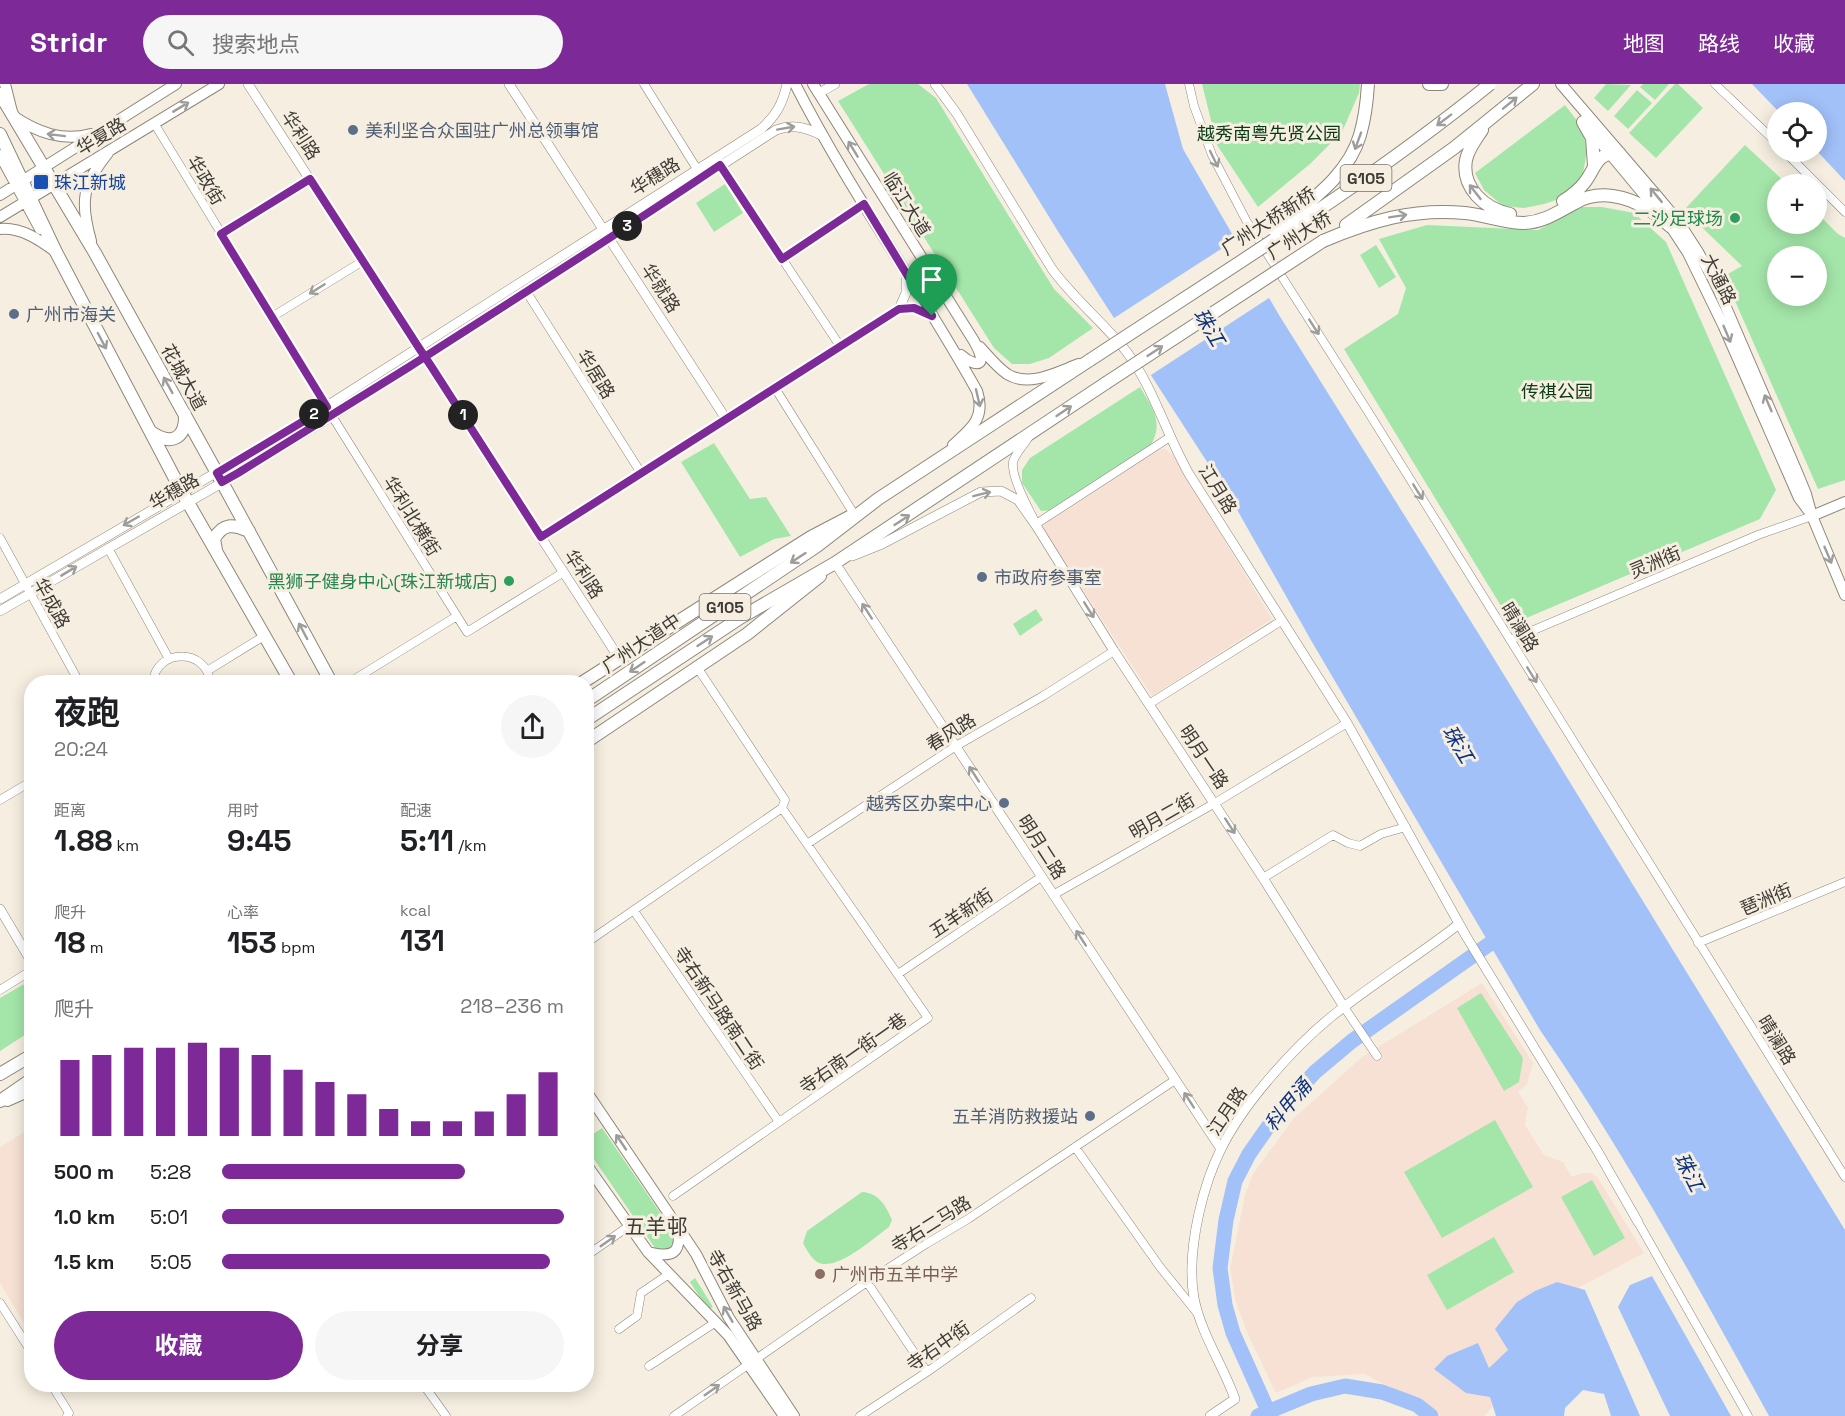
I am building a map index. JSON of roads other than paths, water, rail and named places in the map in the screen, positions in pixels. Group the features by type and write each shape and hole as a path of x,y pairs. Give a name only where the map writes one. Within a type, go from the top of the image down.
{"main road":[{"path":"5,84 13,116 38,131 52,136 78,136 103,130 102,142 107,147 113,148"},
{"name":"华夏路","path":"0,195 176,84"},
{"name":"华夏路","path":"0,217 219,84"},
{"name":"临江大道","path":"795,84 821,135 952,346"},
{"path":"1236,264 1325,187 1348,161 1361,134 1368,84"},
{"path":"1429,84 1442,84"},
{"name":"广州大桥新桥","path":"1090,360 1377,170 1490,84"},
{"name":"广州大桥","path":"1106,383 1323,241 1418,175 1533,84"},
{"name":"大通路","path":"1552,84 1583,122 1658,196 1678,221 1716,284 1806,494 1812,516 1845,595"},
{"name":"大通路","path":"1561,84 1671,227 1688,253 1705,285 1799,498 1812,516"},
{"name":"临江大道","path":"816,87 974,341 1006,374 1018,379 1029,380 1044,377 1090,360"},
{"name":"花城大道","path":"0,94 94,253 327,675"},
{"path":"1487,121 1472,145 1466,160 1469,186 1491,208 1502,213 1521,216 1534,215 1590,197 1611,195 1649,210 1671,227"},
{"path":"1323,241 1368,223 1402,215 1455,212 1524,223 1546,219 1566,204 1585,182 1593,165 1592,138 1583,122"},
{"path":"0,134 19,183"},
{"path":"94,253 84,213 85,193 88,182 113,148"},
{"path":"1593,165 1613,153"},
{"path":"0,155 19,183 185,497 287,675"},
{"path":"0,229 13,230 31,236 56,252"},
{"path":"952,346 973,364 977,363 981,356 974,341"},
{"path":"938,460 975,423 980,407 977,391 952,346"},
{"name":"广州大道中","path":"594,675 801,543 858,512 1090,360"},
{"name":"广州大道中","path":"594,715 740,618 835,563 1106,383"},
{"path":"150,431 161,439 172,440 181,435 185,425 184,414"},
{"path":"1812,516 1845,501"},
{"name":"广州大道中","path":"594,696 817,546 858,512"},
{"path":"216,551 214,539 219,531 228,526 238,526 249,531"},
{"name":"广州大道中","path":"594,737 759,625 835,563"},
{"path":"0,1074 24,1060"},
{"path":"0,1102 24,1084"},
{"path":"0,1102 24,1092"},
{"name":"寺右新马路","path":"594,1103 696,1254 784,1416"},
{"name":"寺右新马路","path":"594,1176 648,1252 753,1361 794,1416"},
{"path":"648,1252 663,1256 675,1251 679,1245 677,1226"}],"street":[{"name":"华利路","path":"248,84 619,658"},
{"name":"华就路","path":"509,84 726,419"},
{"path":"644,84 698,169"},
{"name":"华穗路","path":"220,478 761,129 782,104 787,84"},
{"path":"816,87 835,84"},
{"name":"江月路","path":"935,84 957,114 1052,269 1065,287 1127,352 1160,409 1175,450 1189,474 1347,723 1466,936 1638,1222"},
{"name":"晴澜路","path":"1188,84 1212,155 1247,222 1367,410 1845,1177"},
{"path":"1715,84 1767,134"},
{"name":"华政街","path":"154,123 327,407"},
{"name":"华穗路","path":"0,599 332,416 758,140 786,126 810,129 821,135"},
{"path":"1795,162 1845,212"},
{"path":"720,165 840,346"},
{"path":"221,234 310,179"},
{"path":"782,259 864,204"},
{"path":"272,317 363,261"},
{"path":"899,309 906,293 905,270"},
{"name":"华居路","path":"526,291 641,473"},
{"path":"541,537 899,309 914,308 932,316"},
{"path":"775,388 858,512"},
{"name":"华利北横街","path":"332,416 467,632 564,572"},
{"name":"明月一路","path":"1032,433 1013,461 1015,482 1036,524"},
{"path":"1036,524 1170,437"},
{"name":"明月一路","path":"835,563 882,544 981,492 1001,491 1018,500 1036,524 1114,651 1215,803 1344,1007"},
{"name":"华穗路","path":"0,611 108,548 185,497"},
{"name":"灵洲街","path":"1510,640 1758,535 1812,516"},
{"name":"华成路","path":"0,538 75,675"},
{"path":"108,548 169,659"},
{"name":"明月二路","path":"835,563 1221,1149"},
{"path":"361,675 457,616"},
{"path":"1149,704 1281,621"},
{"path":"207,671 264,636"},
{"name":"春风路","path":"807,844 956,746 1043,696 1114,651"},
{"path":"155,675 157,669 169,659 182,656 191,657 199,662 208,675"},
{"name":"寺右南一街一巷","path":"673,1196 928,1018 782,808 785,800 698,667"},
{"name":"明月二街","path":"1053,895 1215,803 1347,723"},
{"path":"0,800 24,786"},
{"path":"594,938 782,808"},
{"path":"1263,878 1333,835 1360,846 1381,834 1406,826"},
{"name":"五羊新街","path":"898,974 1041,877"},
{"name":"琶洲街","path":"1698,943 1845,882"},
{"path":"0,909 24,948"},
{"name":"寺右新马路南二街","path":"634,910 779,1122"},
{"name":"江月路","path":"1210,1416 1235,1399 1198,1315 1192,1282 1194,1246 1203,1197 1221,1149 1238,1121 1280,1067 1311,1034 1344,1007 1460,924"},
{"path":"0,990 24,975"},
{"path":"1344,1007 1377,1056"},
{"name":"寺右二马路","path":"674,1416 867,1282 968,1219 1175,1080"},
{"path":"1075,1147 1198,1315"},
{"path":"1638,1222 1748,1416"},
{"path":"594,1250 629,1226"},
{"path":"619,1329 637,1316 641,1293 669,1274"},
{"path":"867,1282 927,1372"},
{"name":"寺右中街","path":"860,1416 1032,1298"},
{"path":"0,1303 24,1340"},
{"path":"649,1366 716,1322"},
{"path":"56,1392 68,1414"},
{"path":"429,1392 446,1416"}],"water":[{"name":"珠江","path":"967,84 1165,84 1183,149 1279,315 1485,644 1845,1230 1845,1416 1769,1416 1631,1172 1540,1030 1312,642 1231,499 1059,233"},
{"path":"1752,84 1845,84 1845,181 1827,162 1827,102 1769,102"},
{"path":"1652,1276 1731,1416 1670,1416 1618,1307 1630,1285"},
{"path":"1557,1282 1585,1290 1640,1416 1611,1416 1604,1394 1583,1390 1565,1408 1564,1416 1496,1416 1490,1397 1466,1393 1434,1369 1447,1356 1478,1343 1489,1368 1508,1350 1495,1329 1517,1302"}],"waterway":[{"name":"科甲涌","path":"1268,1411 1233,1333 1225,1305 1220,1268 1226,1220 1235,1181 1249,1154 1277,1114 1315,1072 1352,1041 1505,933"},
{"path":"1258,1416 1311,1394 1345,1386 1382,1392 1417,1405 1431,1416"}],"place":[{"name":"美利坚合众国驻广州总领事馆","path":"353,130"},
{"name":"珠江新城","path":"41,182"},
{"name":"二沙足球场","path":"1735,218"},
{"name":"广州市海关","path":"14,314"},
{"name":"市政府参事室","path":"982,577"},
{"name":"黑狮子健身中心(珠江新城店)","path":"509,581"},
{"name":"越秀区办案中心","path":"1004,803"},
{"name":"五羊消防救援站","path":"1090,1116"},
{"name":"广州市五羊中学","path":"820,1274"}],"district":[{"name":"五羊邨","path":"656,1226"}],"park label":[{"name":"越秀南粤先贤公园","path":"1269,133"},
{"name":"传祺公园","path":"1557,391"}]}
